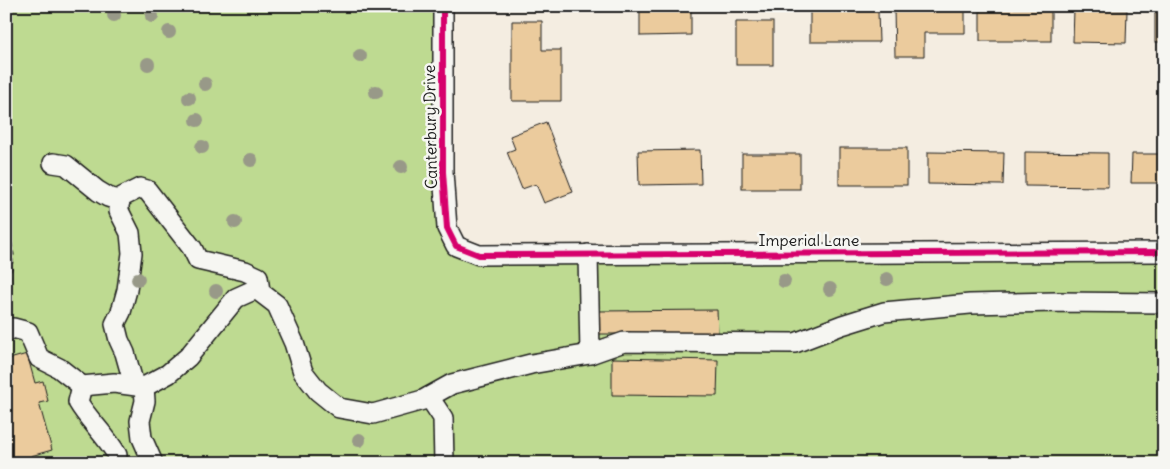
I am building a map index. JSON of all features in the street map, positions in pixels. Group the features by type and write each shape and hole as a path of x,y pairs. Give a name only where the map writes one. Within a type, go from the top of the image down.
{"street":[{"name":"Canterbury Drive","path":"443,6 443,172 448,228 456,246"},
{"path":"53,163 66,165 103,194 120,201"},
{"path":"153,463 142,438 140,421 145,401 119,340 115,324 126,290 132,252 128,227 119,211 122,197 140,188 147,190 192,248 198,260 245,271 258,278 260,291"},
{"name":"Imperial Lane","path":"456,246 479,255 1164,252"},
{"path":"588,254 590,354"},
{"path":"6,332 13,328 28,332 39,358 59,368 82,386 114,383 139,386 168,374 188,357 236,298 256,289 277,305 294,343 303,372 318,391 339,408 373,414 429,397 452,384 475,377 531,364 590,354 624,342 794,343 884,312 970,304 1056,302 1164,303"},
{"path":"82,386 78,402 84,413 108,439 117,454 116,463"},
{"path":"429,397 443,418 444,463"}],"path":[{"path":"6,212 8,214 13,255 6,298"}],"green space":[{"path":"6,6 443,6 456,246 1164,252 1164,463 6,463"}],"building":[{"path":"640,6 670,6 670,10 691,9 691,35 640,36"},
{"path":"980,8 1051,8 1051,41 980,41"},
{"path":"894,9 965,9 965,33 924,33 924,56 895,56"},
{"path":"1074,9 1127,10 1126,43 1073,42"},
{"path":"1155,10 1164,10 1164,42 1155,42"},
{"path":"810,11 878,11 879,42 810,42"},
{"path":"512,21 542,21 542,50 561,50 561,101 512,101"},
{"path":"736,22 773,22 773,65 736,65"},
{"path":"546,122 573,192 544,203 536,184 522,189 507,152 515,149 510,136"},
{"path":"839,148 907,148 907,185 839,185"},
{"path":"700,150 701,184 639,185 638,151"},
{"path":"928,152 1004,153 1003,185 928,184"},
{"path":"1025,152 1108,153 1108,187 1025,186"},
{"path":"742,154 800,154 800,189 742,189"},
{"path":"1132,154 1164,154 1164,183 1131,183"},
{"path":"717,310 718,334 599,334 599,311"},
{"path":"27,354 35,383 43,381 48,401 39,403 52,450 31,456 32,462 6,463 6,360"},
{"path":"612,358 718,360 717,396 612,395"}],"cycle path":[{"path":"443,6 443,172 447,228 456,246 479,255 1164,252"}]}
